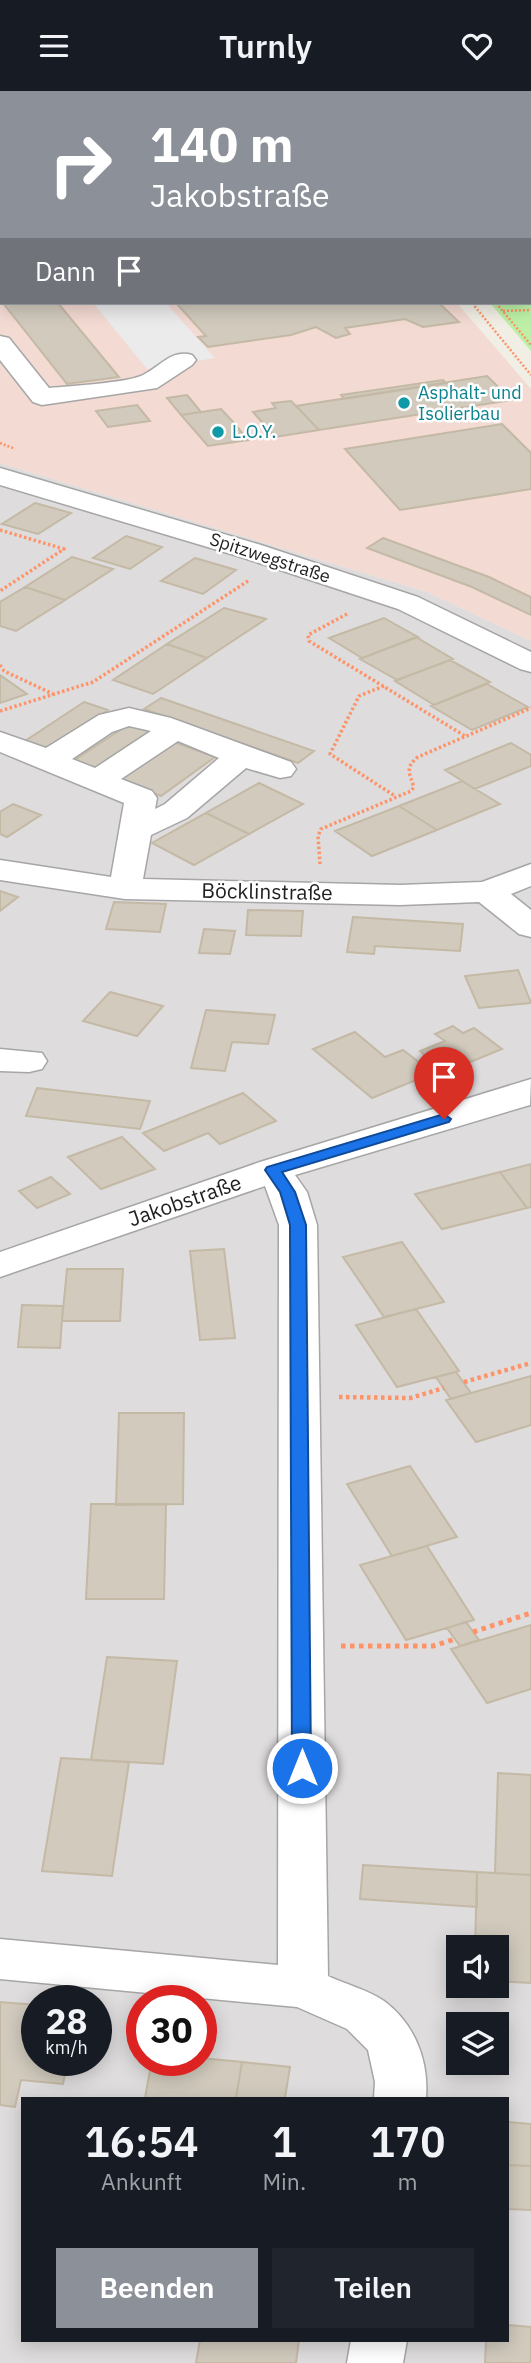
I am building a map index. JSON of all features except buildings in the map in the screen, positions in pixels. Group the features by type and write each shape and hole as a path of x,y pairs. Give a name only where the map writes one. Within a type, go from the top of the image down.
{"street":[{"path":"0,343 42,397 148,383 183,360"},
{"name":"Spitzwegstraße","path":"0,476 251,551 408,603 531,663"},
{"path":"49,760 119,717 135,717 280,769"},
{"path":"98,780 174,730"},
{"path":"0,741 141,798 125,889"},
{"path":"134,831 176,811 241,756"},
{"name":"Böcklinstraße","path":"0,870 125,889 400,895 487,892 531,874"},
{"path":"487,892 531,927"},
{"name":"Jakobstraße","path":"0,1265 273,1170 517,1097 531,1090"},
{"path":"273,1170 288,1192 298,1225 303,1987"},
{"path":"0,1959 303,1987 365,2015 392,2041 401,2082 400,2097"},
{"path":"375,2363 379,2342"}],"path":[{"path":"474,305 531,375"},
{"path":"498,305 531,345"},
{"path":"502,311 531,310"},
{"path":"0,530 64,549 0,591"},
{"path":"0,711 93,682 256,576"},
{"path":"381,594 308,635 309,641 465,736"},
{"path":"0,665 4,671 54,694"},
{"path":"384,686 359,696 330,754 396,797"},
{"path":"321,893 318,836 321,829 414,787 408,771 410,763 531,708"},
{"path":"464,1383 531,1363"},
{"path":"299,1397 410,1398 444,1388"},
{"path":"473,1632 531,1613"},
{"path":"301,1646 433,1646 454,1639"}],"shaded area":[{"path":"0,305 459,305 531,389 531,641 427,592 0,463"},
{"path":"95,305 168,305 215,358 147,369"},
{"path":"0,463 427,592 531,641 531,2363 0,2363"}],"green space":[{"path":"492,305 531,305 531,351"}],"place":[{"name":"Asphalt- und Isolierbau","path":"404,403"},
{"name":"L.O.Y.","path":"218,432"}],"route":[{"path":"302,1768 298,1225 288,1192 273,1170 444,1119"}]}
